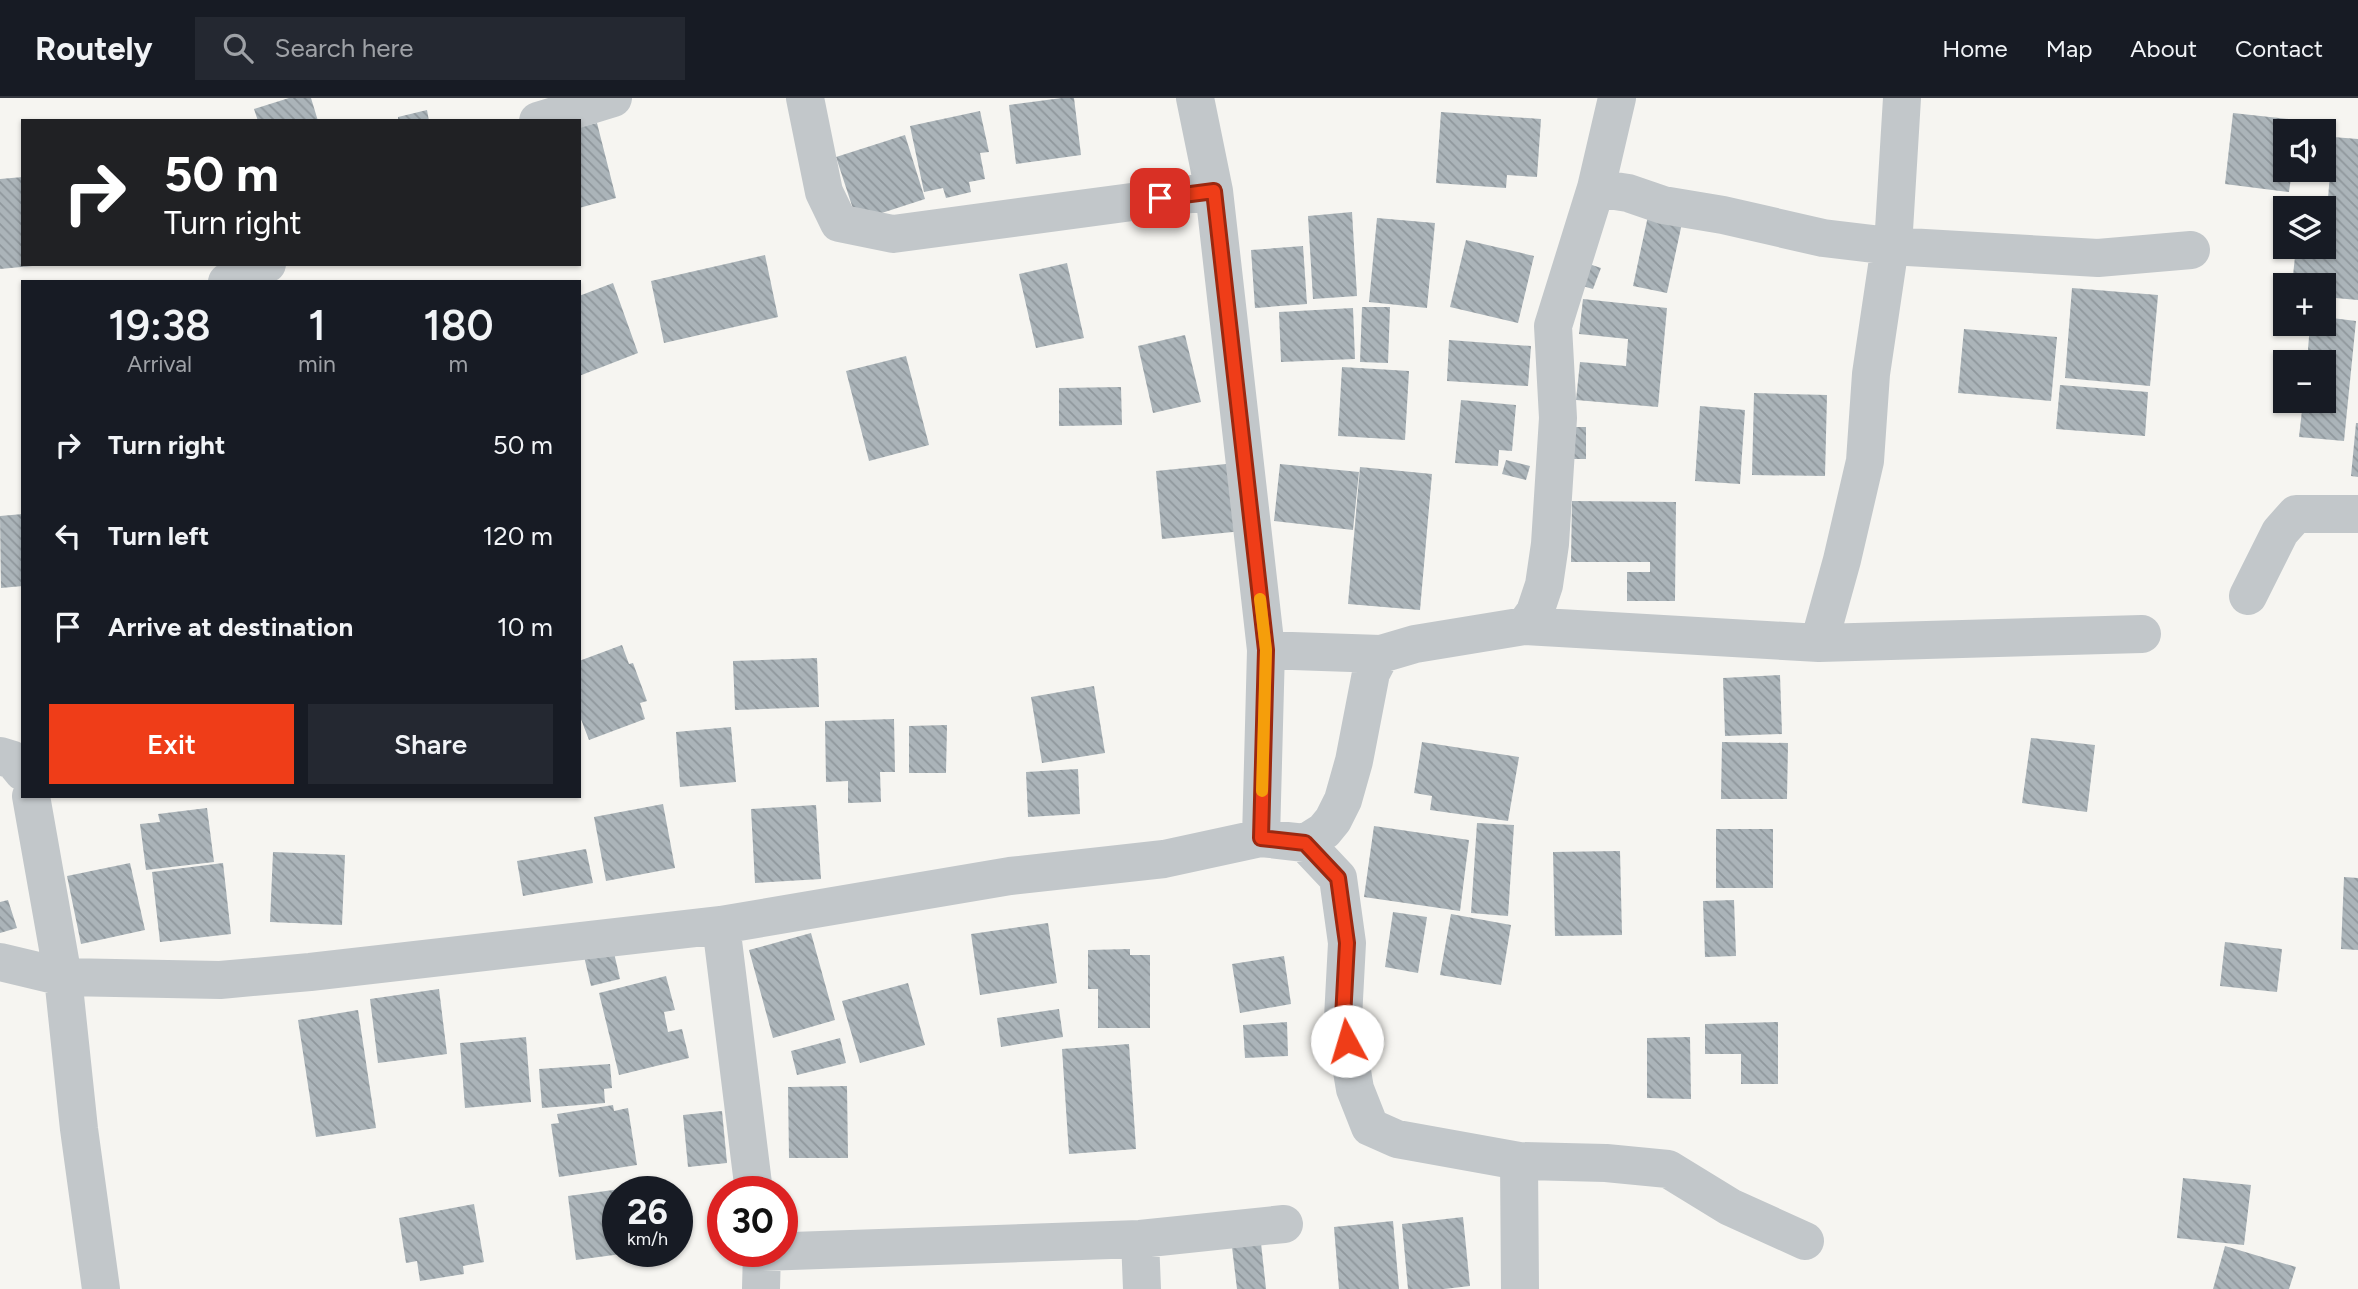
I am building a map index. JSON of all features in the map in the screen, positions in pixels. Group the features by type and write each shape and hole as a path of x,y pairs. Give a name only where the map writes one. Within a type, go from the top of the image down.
{"street":[{"path":"545,119 613,98"},
{"path":"805,98 824,192 839,223 893,234 1214,191"},
{"path":"1195,98 1214,191 1266,650 1261,838"},
{"path":"1525,626 1535,612 1544,585 1550,544 1558,418 1553,326 1596,188 1618,98"},
{"path":"1819,643 1865,461 1871,374 1894,230 1902,98"},
{"path":"1596,188 1628,193 1663,205 1723,215 1823,239 1890,246 2098,258 2191,250"},
{"path":"231,280 263,266"},
{"path":"2248,596 2280,532 2296,514 2358,514"},
{"path":"1266,650 1381,654 1415,644 1525,626 1819,643 2142,634"},
{"path":"0,962 64,977 220,981 398,964 562,942 721,925 1010,876 1164,859 1261,838 1305,843 1324,831 1343,800 1371,673 1381,654"},
{"path":"0,756 13,760 21,770"},
{"path":"31,798 64,977 79,1129 101,1289"},
{"path":"1305,843 1338,878 1347,943 1343,1018 1355,1089 1370,1126 1397,1139 1519,1161 1606,1163 1668,1169 1730,1207 1805,1241"},
{"path":"721,925 752,1176"},
{"path":"1519,1161 1520,1289"},
{"path":"798,1261 1140,1238 1284,1224"},
{"path":"1140,1238 1142,1289"}],"building":[{"path":"289,98 311,98 317,119 257,119 254,109"},
{"path":"1074,98 1081,155 1016,164 1009,105"},
{"path":"427,110 429,119 398,119"},
{"path":"980,111 989,152 980,153 985,179 969,182 971,192 946,198 943,188 924,192 910,126"},
{"path":"1441,112 1541,119 1537,177 1507,175 1506,188 1436,183"},
{"path":"2233,113 2289,119 2273,119 2273,182 2290,182 2289,192 2225,184"},
{"path":"597,123 616,198 581,207 581,127"},
{"path":"905,135 925,199 857,221 836,157"},
{"path":"2336,137 2358,139 2358,300 2336,298 2336,273 2293,273 2295,259 2336,259 2336,196 2328,196 2329,182 2336,182"},
{"path":"21,177 21,266 32,266 0,269 0,179"},
{"path":"1352,212 1357,296 1313,299 1308,216"},
{"path":"1648,216 1682,223 1667,293 1633,286"},
{"path":"1377,218 1435,223 1427,308 1369,302"},
{"path":"1466,240 1534,256 1518,323 1450,307"},
{"path":"1303,246 1307,304 1255,308 1251,250"},
{"path":"765,255 778,317 664,343 651,281"},
{"path":"1067,263 1084,338 1036,348 1019,274"},
{"path":"1586,263 1601,268 1593,289 1579,285"},
{"path":"613,283 638,353 581,375 581,295"},
{"path":"2072,288 2158,295 2150,386 2065,378"},
{"path":"1583,299 1667,308 1658,407 1576,400 1580,362 1626,366 1628,339 1579,334"},
{"path":"1362,307 1390,307 1388,363 1360,362"},
{"path":"1353,308 1355,359 1281,362 1279,312"},
{"path":"2336,318 2356,321 2344,441 2299,437 2302,413 2336,413 2336,350 2308,350 2309,336 2336,336"},
{"path":"1964,329 2057,337 2051,401 1958,393"},
{"path":"1185,335 1201,402 1153,413 1138,346"},
{"path":"1449,340 1531,346 1528,386 1447,381"},
{"path":"906,356 929,445 869,461 846,371"},
{"path":"1342,367 1409,371 1405,440 1338,436"},
{"path":"2060,385 2148,392 2145,436 2056,429"},
{"path":"1121,387 1122,425 1059,426 1059,388"},
{"path":"1754,393 1827,395 1825,476 1752,475"},
{"path":"1461,400 1516,405 1512,451 1499,450 1498,466 1455,463"},
{"path":"1700,406 1745,410 1740,484 1695,481"},
{"path":"2358,423 2358,477 2351,476"},
{"path":"1565,427 1586,427 1586,459 1566,459"},
{"path":"1506,460 1530,466 1526,480 1502,474"},
{"path":"1236,463 1243,531 1162,539 1156,471"},
{"path":"1280,464 1359,472 1353,530 1274,521"},
{"path":"1360,467 1432,474 1420,610 1348,604"},
{"path":"1572,501 1676,502 1675,601 1627,601 1627,572 1650,572 1650,562 1571,562"},
{"path":"21,514 21,586 1,588 0,516"},
{"path":"622,645 629,664 633,663 647,701 640,703 645,719 589,740 581,719 581,660"},
{"path":"817,658 819,707 735,710 733,661"},
{"path":"1780,675 1782,734 1725,736 1723,678"},
{"path":"1094,686 1105,753 1042,763 1031,697"},
{"path":"894,719 895,772 880,772 881,802 848,803 848,781 826,782 825,721"},
{"path":"947,725 946,773 909,773 909,726"},
{"path":"731,727 736,782 680,787 676,732"},
{"path":"2031,738 2095,745 2087,812 2022,803"},
{"path":"1422,742 1519,757 1508,821 1430,810 1432,796 1414,793"},
{"path":"1722,742 1788,743 1787,799 1721,799"},
{"path":"1078,769 1080,814 1028,817 1026,772"},
{"path":"663,804 675,868 606,881 594,817"},
{"path":"816,805 821,879 755,883 751,809"},
{"path":"207,808 214,862 146,870 140,824 160,822 158,814"},
{"path":"1477,823 1514,825 1508,916 1471,913"},
{"path":"1374,826 1469,840 1460,911 1364,897"},
{"path":"1716,829 1773,829 1773,888 1716,888"},
{"path":"586,849 593,883 523,896 517,861"},
{"path":"1620,851 1622,935 1555,936 1553,852"},
{"path":"273,852 345,855 342,925 270,922"},
{"path":"130,863 145,930 81,944 67,876"},
{"path":"223,863 231,934 160,942 152,872"},
{"path":"2344,877 2358,878 2358,950 2341,949"},
{"path":"8,900 17,928 0,933 0,902"},
{"path":"1734,900 1736,956 1705,957 1703,901"},
{"path":"1393,912 1427,917 1418,973 1385,967"},
{"path":"1451,914 1511,925 1501,985 1440,975"},
{"path":"1048,923 1057,983 980,995 971,934"},
{"path":"811,933 835,1020 773,1038 749,950"},
{"path":"2225,942 2282,949 2277,992 2220,986"},
{"path":"612,944 620,979 591,986 583,952"},
{"path":"1130,949 1130,955 1150,955 1150,1028 1098,1028 1098,989 1088,989 1088,950"},
{"path":"1284,956 1291,1004 1240,1013 1232,964"},
{"path":"666,976 675,1010 664,1012 668,1032 682,1029 689,1058 619,1075 599,993"},
{"path":"908,983 925,1045 860,1063 842,1001"},
{"path":"439,989 447,1054 378,1063 370,999"},
{"path":"1059,1009 1063,1037 1001,1047 997,1018"},
{"path":"358,1010 376,1128 316,1137 298,1020"},
{"path":"1287,1022 1288,1056 1245,1058 1243,1025"},
{"path":"1778,1022 1778,1084 1741,1084 1741,1054 1705,1054 1705,1024"},
{"path":"526,1037 531,1102 465,1108 460,1043"},
{"path":"1690,1037 1691,1099 1647,1098 1647,1038"},
{"path":"840,1038 846,1063 797,1075 791,1051"},
{"path":"1129,1044 1136,1149 1069,1154 1062,1049"},
{"path":"610,1064 612,1088 604,1089 605,1103 542,1108 539,1069"},
{"path":"847,1086 848,1158 789,1158 788,1087"},
{"path":"613,1105 614,1111 628,1108 637,1165 559,1177 551,1124 559,1123 557,1114"},
{"path":"722,1111 727,1163 688,1167 683,1115"},
{"path":"2183,1178 2251,1185 2244,1245 2177,1238"},
{"path":"602,1191 602,1257 576,1260 568,1196"},
{"path":"474,1204 484,1262 463,1266 464,1274 420,1281 417,1261 406,1263 399,1218"},
{"path":"1463,1217 1470,1286 1408,1289 1402,1224"},
{"path":"1393,1221 1399,1289 1339,1289 1334,1227"},
{"path":"1261,1243 1266,1289 1237,1289 1232,1247"},
{"path":"2225,1246 2296,1267 2289,1289 2213,1289"}],"slow traffic":[{"path":"1260,599 1266,650 1262,791"}],"route":[{"path":"1160,198 1214,191 1266,650 1261,838 1305,843 1338,878 1347,943 1343,1018 1347,1041"}]}
